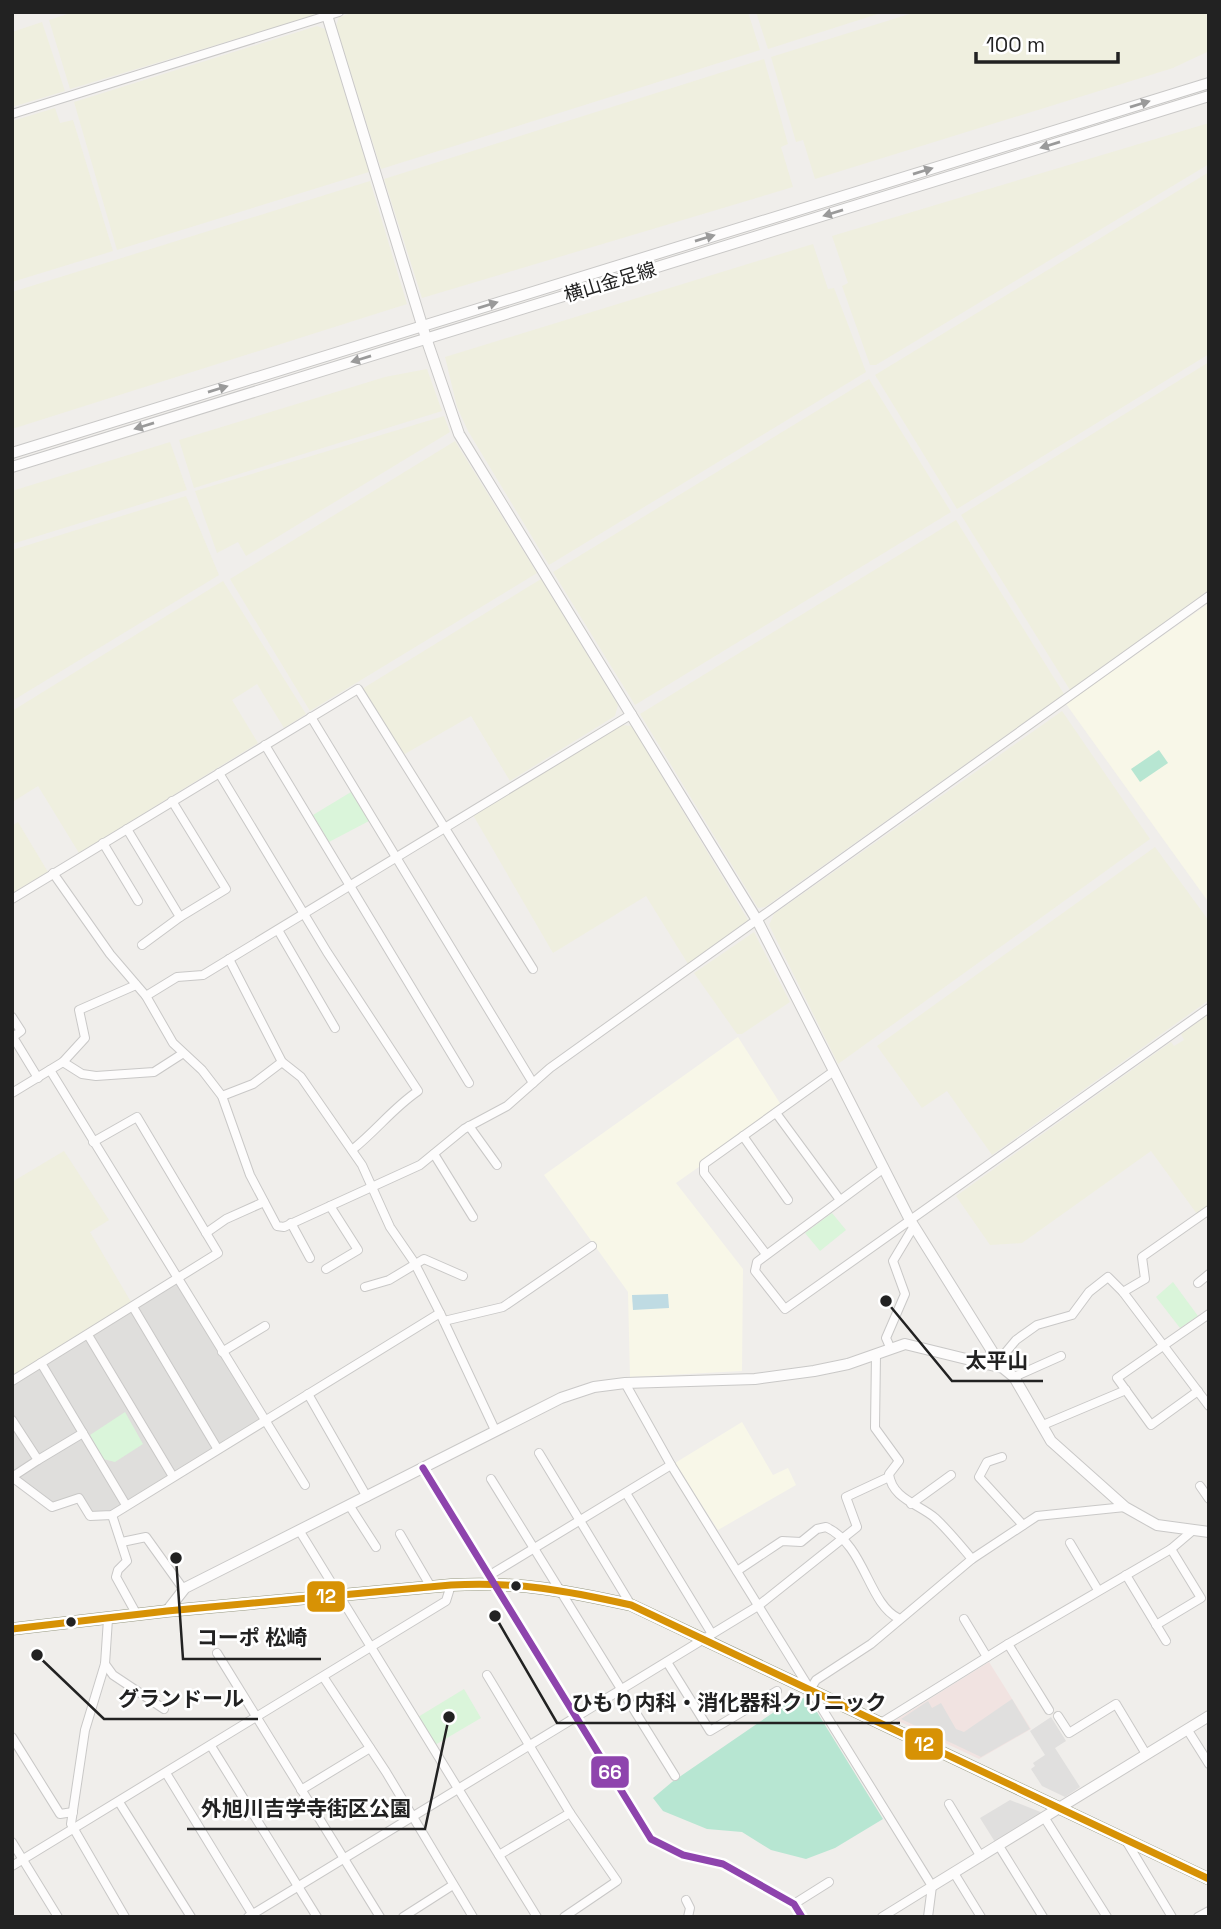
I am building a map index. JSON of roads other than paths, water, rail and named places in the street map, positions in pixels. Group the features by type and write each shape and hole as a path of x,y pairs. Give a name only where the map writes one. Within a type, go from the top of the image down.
{"main road":[{"path":"12,1629 491,1579 559,1589 631,1605 708,1637 1057,1809 1123,1837 1209,1879"}],"street":[{"path":"12,114 339,12"},
{"path":"326,14 426,338 459,433 757,920 912,1223 992,1351 996,1364"},
{"name":"横山金足線","path":"12,453 1209,83"},
{"name":"横山金足線","path":"12,467 1209,96"},
{"path":"53,873 146,996 182,1054 202,1070 222,1096 250,1175 277,1226 291,1223 420,1165 470,1126 507,1106 533,1083 757,920 1209,596"},
{"path":"12,899 358,689 533,969"},
{"path":"146,996 177,977 203,975 632,714"},
{"path":"311,718 533,1083"},
{"path":"265,745 468,1083"},
{"path":"219,773 306,913 327,952 418,1091 393,1109 386,1123 352,1150"},
{"path":"142,945 180,917 226,889 172,801"},
{"path":"127,829 180,917"},
{"path":"103,844 138,901"},
{"path":"278,930 335,1028"},
{"path":"229,959 282,1062 301,1077 352,1150 390,1227 414,1262 495,1430"},
{"path":"12,1093 63,1062 85,1038 79,1010 136,985"},
{"path":"884,1168 757,1262 755,1270 785,1309 912,1223 1209,1008"},
{"path":"12,1017 21,1031 13,1037 38,1077"},
{"path":"63,1062 88,1075 130,1074 154,1072 182,1054"},
{"path":"222,1096 253,1084 282,1062"},
{"path":"50,1070 305,1485"},
{"path":"766,1254 704,1173 704,1164 834,1071"},
{"path":"776,1113 840,1200"},
{"path":"12,1381 218,1253 137,1117 93,1142"},
{"path":"470,1126 497,1165"},
{"path":"743,1136 788,1200"},
{"path":"433,1154 473,1217"},
{"path":"206,1233 226,1219 264,1202"},
{"path":"327,1269 358,1250 330,1206"},
{"path":"1124,1292 1145,1279 1142,1257 1209,1210"},
{"path":"291,1223 310,1258"},
{"path":"890,1347 886,1338 905,1294 893,1261 912,1223"},
{"path":"83,1433 12,1477 51,1507 79,1498 90,1516 112,1515 172,1475 307,1394 442,1317 503,1307 592,1246"},
{"path":"365,1287 389,1279 414,1262 424,1259 463,1276"},
{"path":"1198,1283 1209,1274"},
{"path":"996,1364 1016,1340 1037,1325 1072,1315 1089,1292 1108,1276 1124,1292 1209,1406"},
{"path":"133,1307 217,1448"},
{"path":"1198,1391 1151,1425 1118,1378 1208,1316"},
{"path":"222,1352 265,1326"},
{"path":"88,1335 172,1475"},
{"path":"167,1611 184,1590 561,1398 594,1387 625,1383 755,1379 848,1364 890,1347 915,1344 996,1364 1014,1377 1063,1455 1125,1507 1157,1525 1191,1532 1209,1532"},
{"path":"166,1773 251,1916 758,1606 844,1539 856,1527 846,1497 889,1477 899,1461 875,1428 876,1354"},
{"path":"1014,1377 1061,1356"},
{"path":"41,1363 126,1504"},
{"path":"625,1383 671,1465 932,1886 928,1917"},
{"path":"1043,1425 1126,1390"},
{"path":"307,1394 367,1497"},
{"path":"12,1420 38,1460"},
{"path":"539,1453 631,1605"},
{"path":"1002,1457 987,1462 979,1477 1023,1525"},
{"path":"491,1579 534,1549 671,1465"},
{"path":"423,1468 651,1839 683,1855 723,1864 794,1903 802,1917"},
{"path":"911,1504 950,1475"},
{"path":"889,1477 890,1485 911,1504 931,1515 972,1559"},
{"path":"491,1479 623,1689 674,1776"},
{"path":"1200,1486 1209,1499"},
{"path":"626,1493 708,1637"},
{"path":"349,1505 376,1547"},
{"path":"811,1688 816,1680 871,1644 972,1559 1037,1516 1125,1507"},
{"path":"112,1515 127,1561 117,1570 117,1577 137,1615"},
{"path":"737,1571 782,1541 801,1542 817,1529 826,1527 844,1539 883,1603 898,1619"},
{"path":"299,1530 537,1917"},
{"path":"881,1723 1098,1590 1171,1549 1191,1532"},
{"path":"400,1534 431,1587"},
{"path":"122,1542 146,1536 184,1590"},
{"path":"1070,1543 1098,1590"},
{"path":"1156,1625 1201,1598 1171,1549"},
{"path":"1126,1575 1166,1641"},
{"path":"12,1867 446,1601 451,1585"},
{"path":"108,1619 105,1664 85,1730 73,1812 73,1830 125,1917"},
{"path":"964,1619 987,1657"},
{"path":"1008,1644 1049,1710"},
{"path":"217,1653 380,1917"},
{"path":"667,1662 710,1731 777,1691"},
{"path":"105,1664 113,1675 164,1709"},
{"path":"487,1675 570,1813 617,1881 564,1917"},
{"path":"324,1678 370,1748 472,1917"},
{"path":"1058,1716 1069,1733 1116,1704 1146,1754"},
{"path":"882,1917 1209,1716"},
{"path":"1187,1729 1209,1764"},
{"path":"12,1737 60,1814 73,1812"},
{"path":"211,1746 317,1917"},
{"path":"301,1790 370,1748"},
{"path":"119,1802 191,1917"},
{"path":"949,1804 981,1857"},
{"path":"499,1855 570,1813"},
{"path":"1044,1817 1107,1917"},
{"path":"1123,1837 1172,1917"},
{"path":"12,1842 58,1917"},
{"path":"999,1846 1043,1917"},
{"path":"954,1873 981,1917"},
{"path":"794,1903 830,1882"},
{"path":"403,1917 453,1885"},
{"path":"686,1900 690,1908 688,1917"},
{"path":"1198,1917 1209,1911"}],"water":[{"path":"668,1294 669,1308 633,1310 632,1295"}],"place":[{"name":"太平山","path":"886,1301"},
{"name":"コーポ 松崎","path":"176,1558"},
{"name":"ひもり内科・消化器科クリニック","path":"495,1616"},
{"name":"グランドール","path":"37,1655"},
{"name":"外旭川吉学寺街区公園","path":"449,1717"}]}
